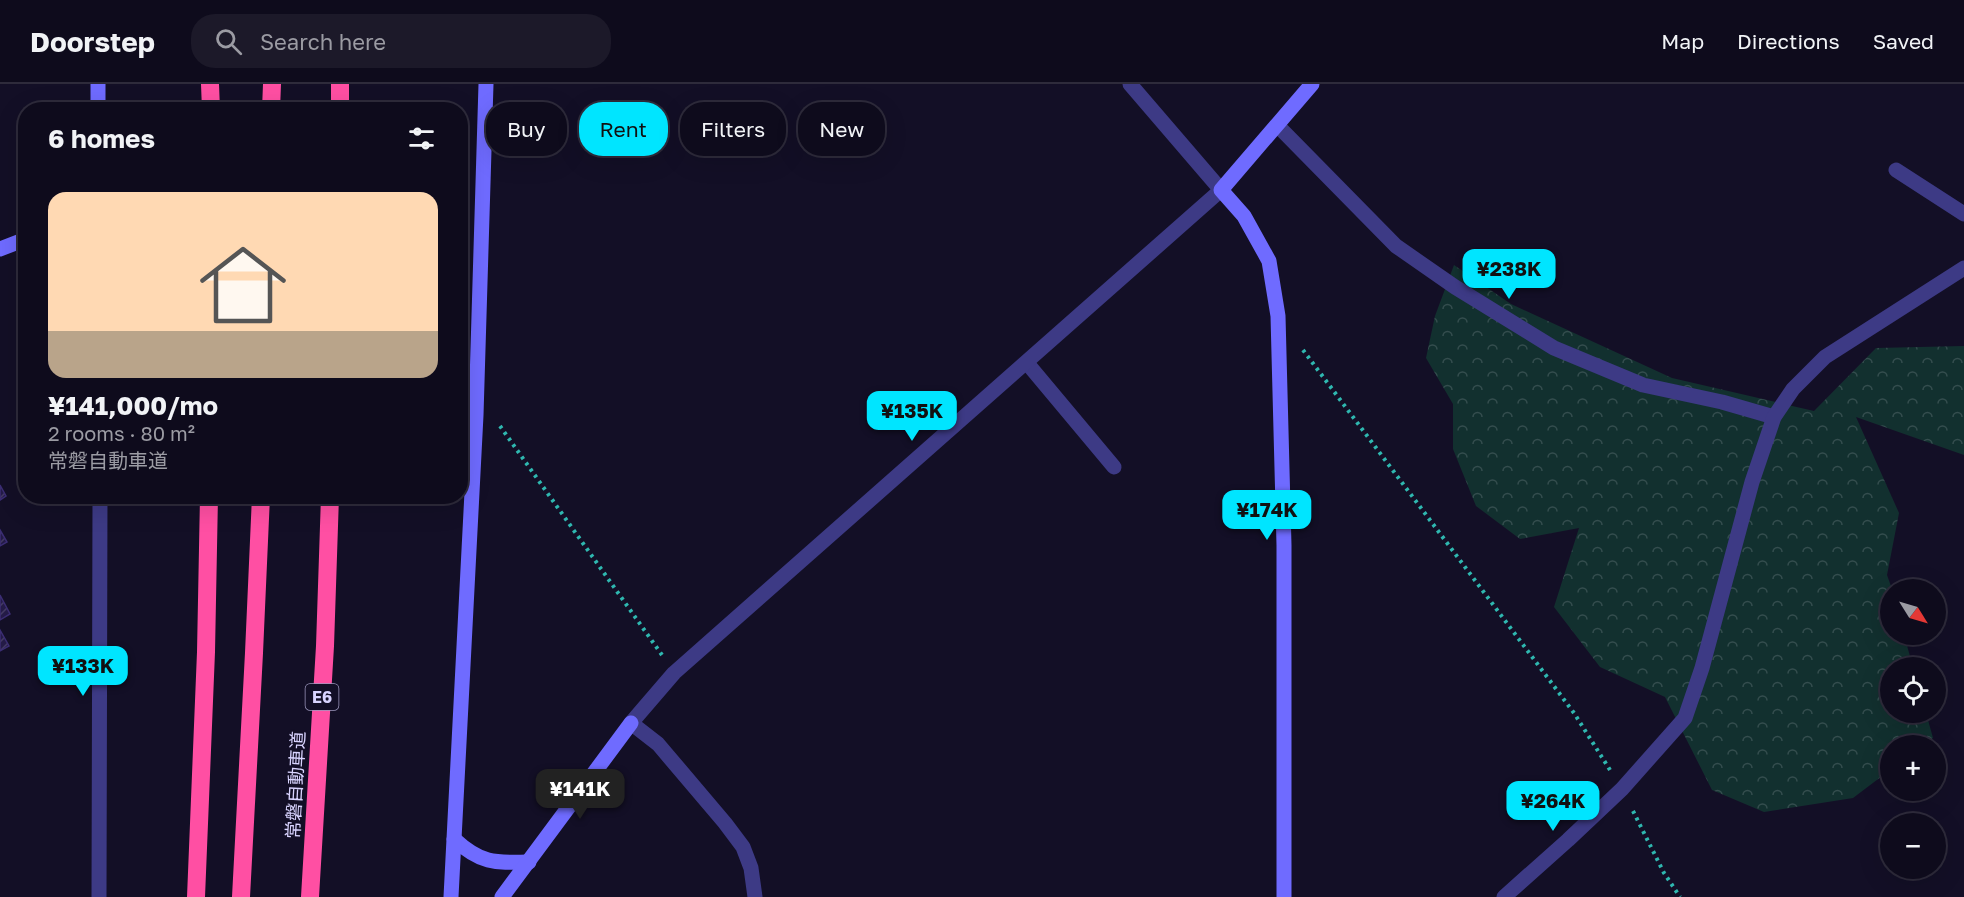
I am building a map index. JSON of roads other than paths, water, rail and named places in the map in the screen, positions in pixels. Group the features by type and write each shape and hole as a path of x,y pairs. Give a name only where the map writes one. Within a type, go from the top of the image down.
{"highway":[{"path":"210,84 211,102"},
{"path":"271,102 272,84"},
{"path":"340,84 340,102"},
{"path":"196,897 207,652 209,504"},
{"path":"241,897 261,504"},
{"name":"常磐自動車道","path":"310,897 325,646 330,504"}],"street":[{"path":"98,84 98,102"},
{"path":"451,897 476,415 486,84"},
{"path":"1130,84 1244,216 1269,261 1278,316 1284,546 1284,897"},
{"path":"502,897 631,723 674,673 1221,190 1312,84"},
{"path":"1277,125 1396,246 1455,287 1554,348 1643,385 1722,402 1774,417"},
{"path":"1896,170 1964,214"},
{"path":"0,249 18,242"},
{"path":"1504,897 1622,789 1685,718 1702,668 1752,482 1774,417 1793,389 1825,357 1964,268"},
{"path":"1026,363 1114,467"},
{"path":"99,897 100,504"},
{"path":"631,723 662,748 743,847 751,868 755,897"},
{"path":"454,839 470,854 496,863 529,862"}]}
